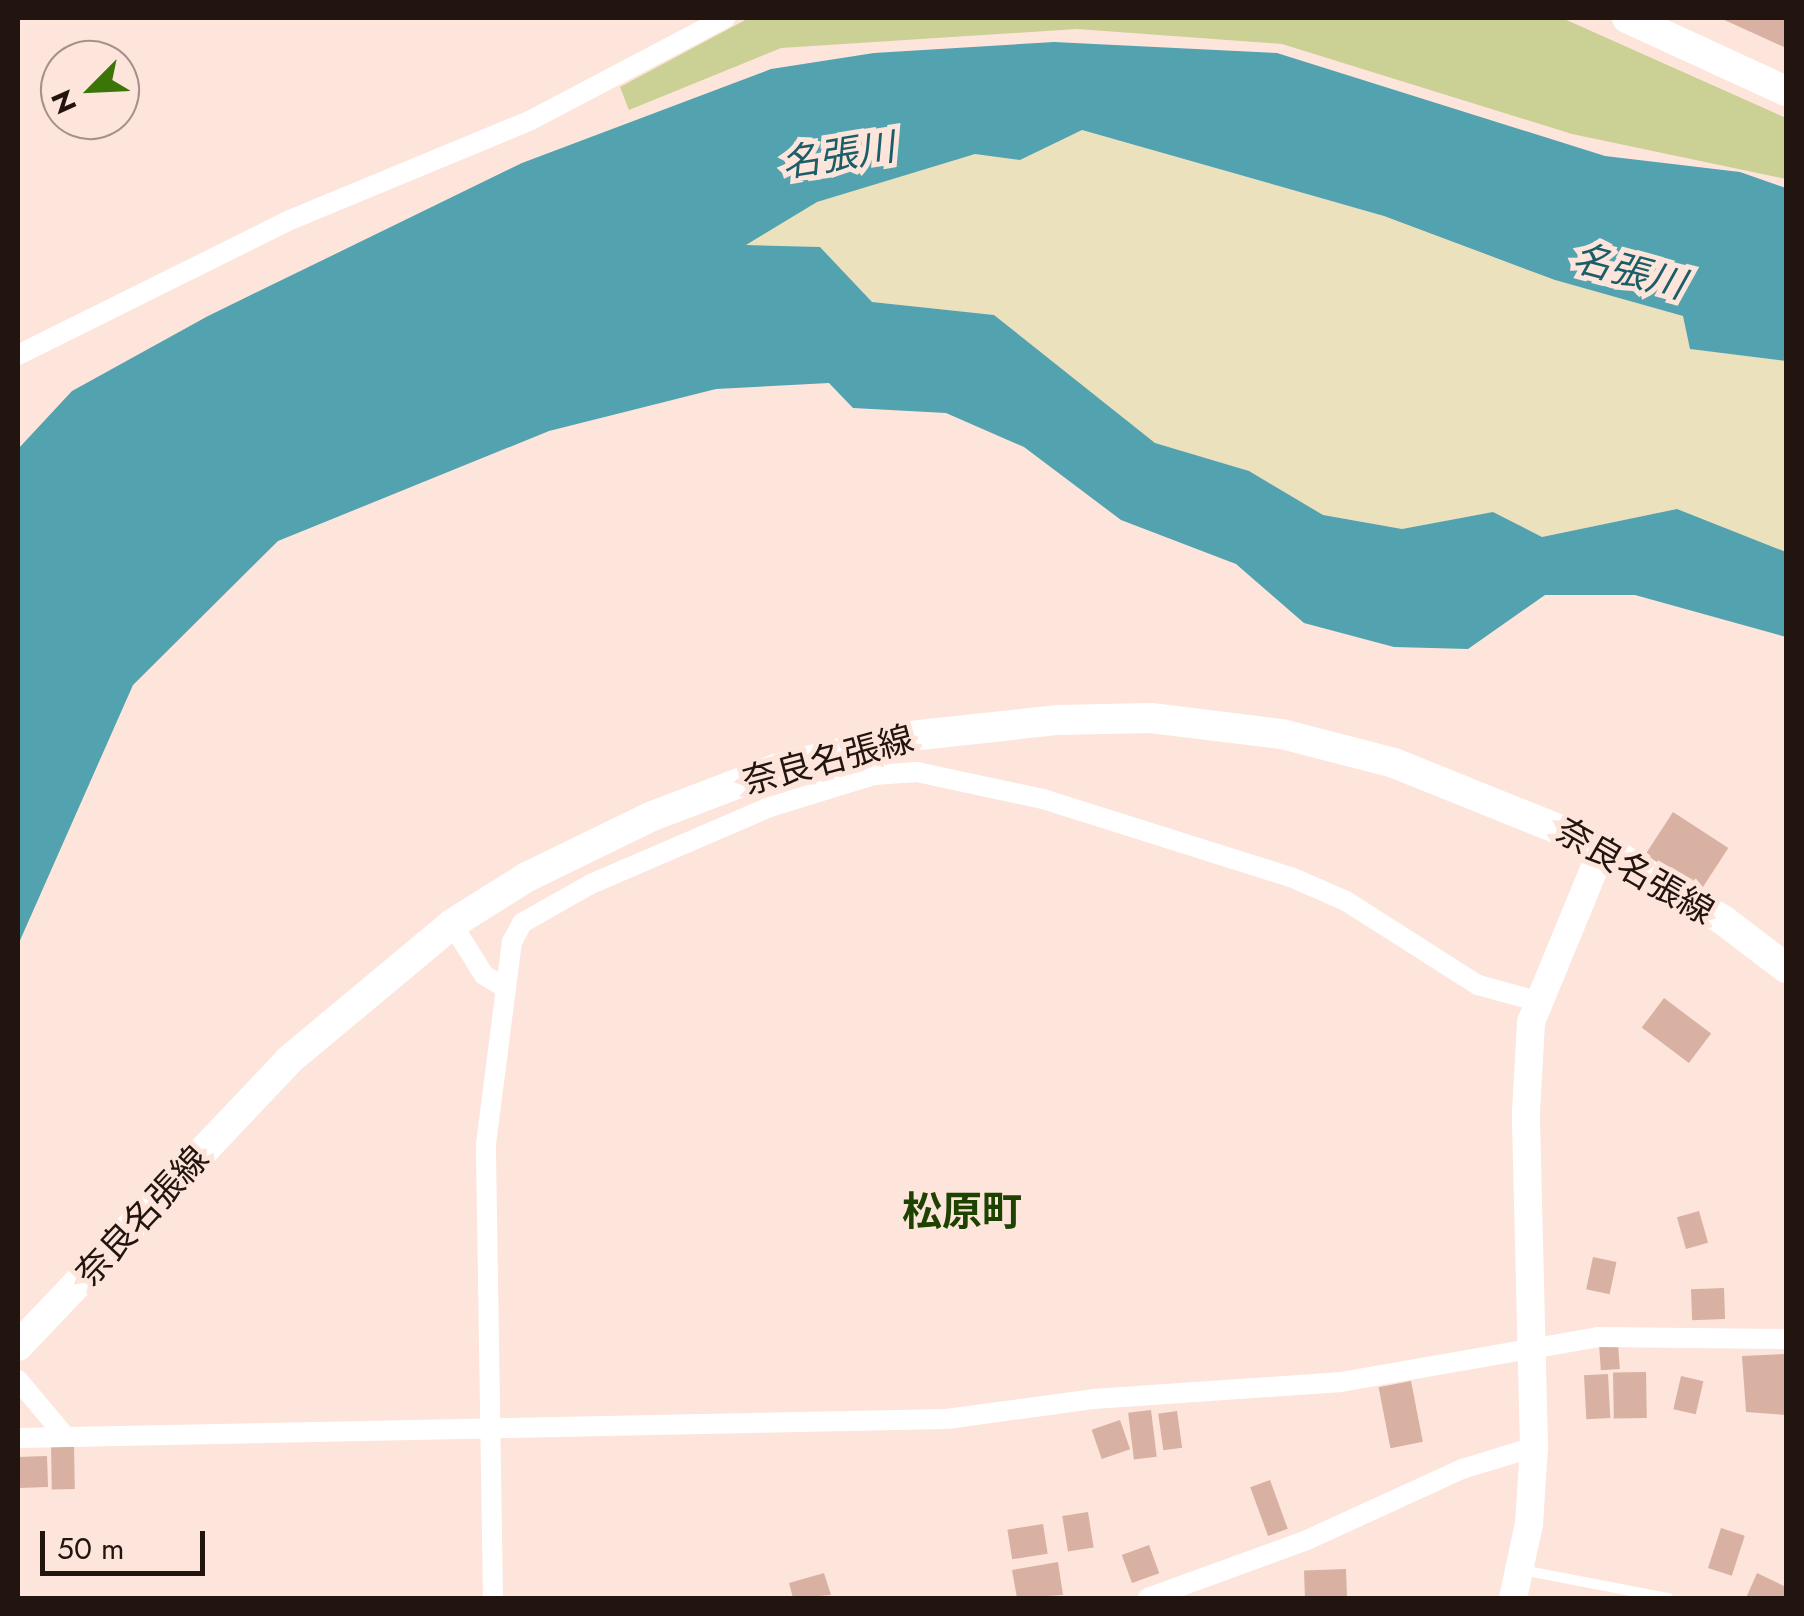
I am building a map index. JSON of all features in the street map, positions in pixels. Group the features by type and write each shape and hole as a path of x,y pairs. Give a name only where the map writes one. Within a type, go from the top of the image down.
{"main road":[{"path":"1627,18 1786,92"},
{"name":"奈良名張線","path":"18,1346 289,1060 452,924 588,846 776,770 901,738 1058,720 1151,718 1282,734 1447,780 1603,847 1786,968"}],"street":[{"path":"18,355 290,220 531,120 725,18"},
{"path":"493,1598 486,1144 512,942 522,923 574,894 770,807 892,771 1043,799 1291,877 1346,902 1478,985 1536,1001"},
{"path":"1513,1598 1521,1570 1534,1447 1526,1112 1536,1001 1603,847"},
{"path":"452,924 484,975 506,988"},
{"path":"18,1438 947,1419 1093,1399 1341,1382 1598,1337 1786,1339"},
{"path":"18,1380 65,1436"},
{"path":"1148,1598 1307,1540 1462,1469 1534,1447"}],"lane":[{"path":"1521,1570 1668,1598"}],"green space":[{"path":"749,18 1562,18 1786,118 1786,179 1572,134 1282,44 1077,29 781,48 629,110 620,87"}],"sand":[{"path":"1081,130 1384,216 1555,280 1683,316 1691,349 1786,361 1786,552 1677,509 1542,537 1493,512 1402,529 1323,515 1249,471 1155,443 994,315 871,302 820,247 744,245 817,202 975,153 1020,160"}],"water":[{"name":"名張川","path":"1054,42 1277,53 1605,156 1740,172 1786,188 1786,361 1690,349 1683,316 1555,280 1384,216 1082,130 1020,160 975,154 817,202 746,245 820,247 872,302 994,315 1155,443 1249,471 1323,515 1402,529 1493,512 1542,537 1677,509 1786,552 1786,637 1635,595 1545,595 1468,649 1394,647 1304,623 1236,564 1121,520 1024,447 946,413 853,408 829,383 716,389 549,431 278,541 133,685 18,945 18,449 72,391 208,316 522,163 771,69 874,53"}],"building":[{"path":"1720,18 1786,18 1786,48"},
{"path":"1673,812 1728,848 1700,892 1645,856"},
{"path":"1664,998 1711,1034 1689,1063 1642,1028"},
{"path":"1699,1211 1708,1243 1686,1249 1677,1217"},
{"path":"1593,1257 1616,1262 1610,1294 1586,1289"},
{"path":"1724,1288 1725,1319 1692,1320 1691,1289"},
{"path":"1618,1343 1620,1369 1601,1370 1599,1344"},
{"path":"1786,1354 1786,1415 1746,1412 1742,1356"},
{"path":"1646,1372 1647,1418 1614,1419 1613,1373"},
{"path":"1608,1374 1610,1418 1586,1419 1584,1375"},
{"path":"1681,1376 1703,1381 1696,1414 1673,1409"},
{"path":"1411,1381 1423,1442 1390,1448 1379,1387"},
{"path":"1151,1410 1157,1457 1134,1459 1128,1413"},
{"path":"1177,1411 1182,1448 1163,1450 1158,1414"},
{"path":"1120,1420 1130,1449 1102,1459 1092,1430"},
{"path":"51,1443 74,1443 75,1489 52,1489"},
{"path":"47,1456 48,1487 19,1488 18,1457"},
{"path":"1270,1480 1288,1529 1268,1536 1250,1487"},
{"path":"1088,1512 1094,1548 1068,1552 1062,1516"},
{"path":"1043,1524 1048,1554 1012,1559 1007,1530"},
{"path":"1721,1528 1745,1536 1732,1576 1708,1568"},
{"path":"1149,1545 1159,1573 1132,1583 1122,1555"},
{"path":"1058,1562 1063,1595 1017,1598 1012,1570"},
{"path":"1346,1569 1347,1598 1305,1598 1304,1570"},
{"path":"824,1573 831,1595 793,1598 789,1583"},
{"path":"1757,1573 1786,1587 1786,1598 1746,1598"}],"district":[{"name":"松原町","path":"962,1211"}]}
